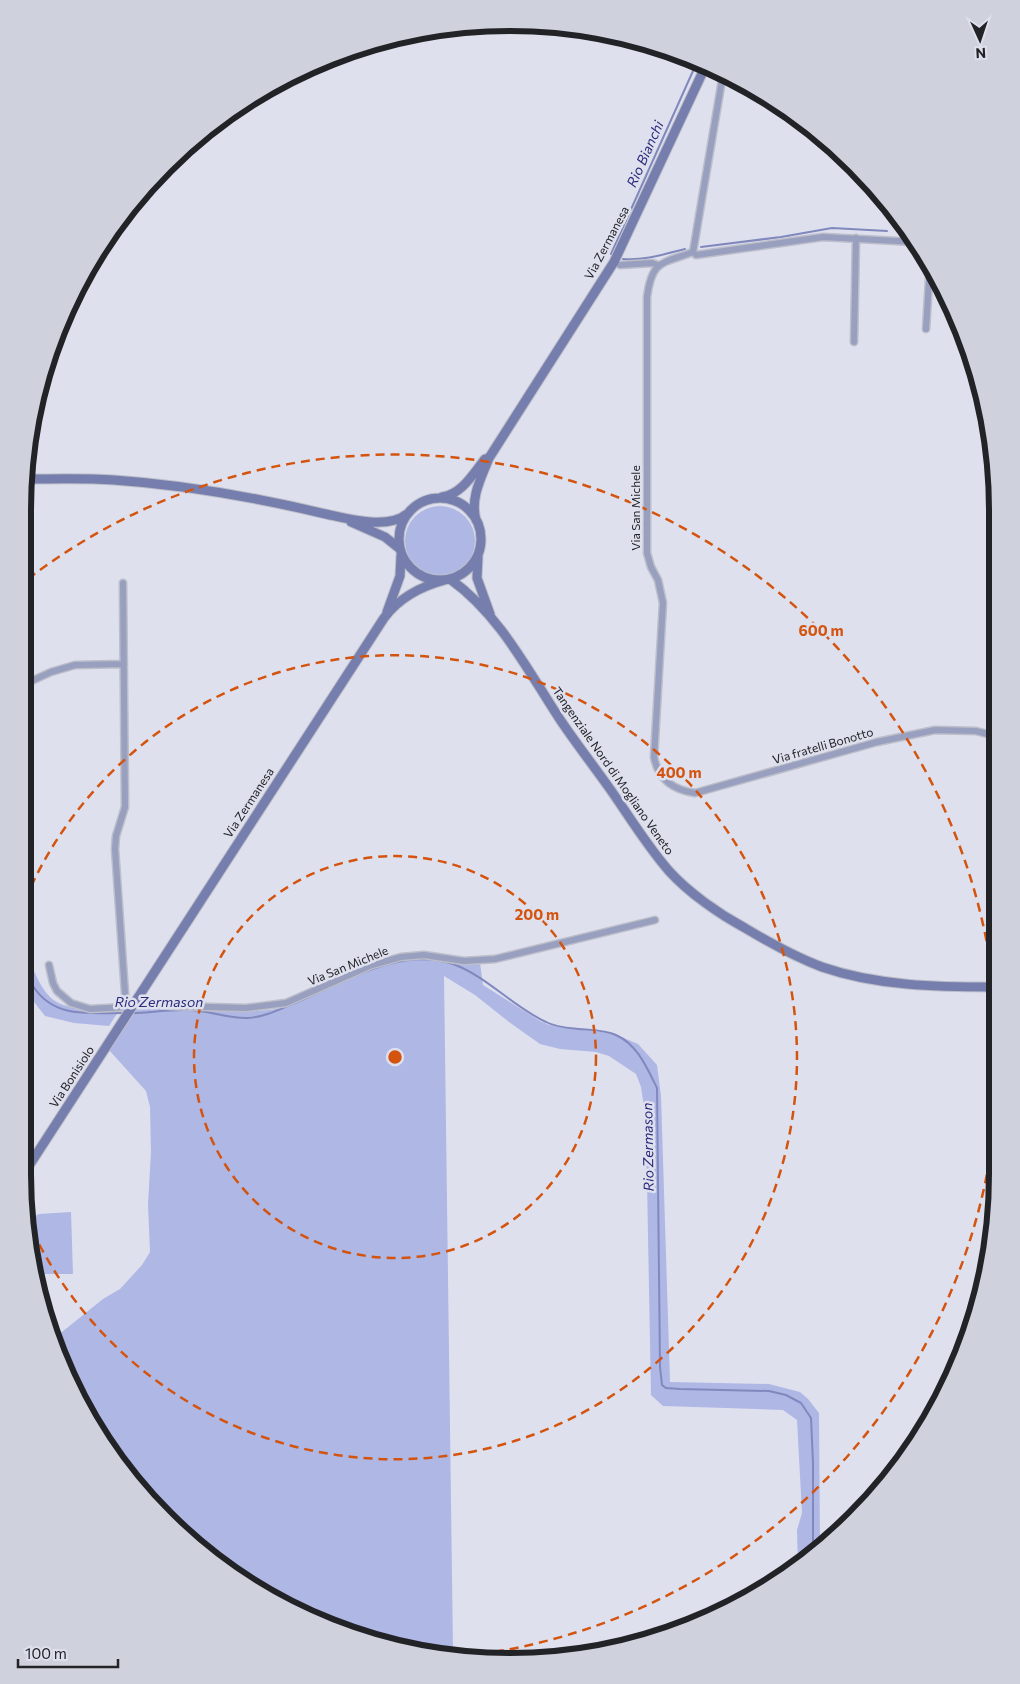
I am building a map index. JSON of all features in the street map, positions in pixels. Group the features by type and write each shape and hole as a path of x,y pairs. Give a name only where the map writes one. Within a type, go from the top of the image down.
{"main road":[{"name":"Via Zermanesa","path":"384,618 400,576 398,537 401,525 407,514 415,506 426,500 450,496 458,492 495,447 614,262 703,72"},
{"name":"Via Zermanesa","path":"126,1018 388,612 414,592 429,584 448,579 467,570 478,554 481,543 474,505 477,488 495,447"},
{"path":"32,479 112,480 174,485 337,516 386,522 398,520 407,514"},
{"path":"437,498 449,499 460,503 469,510 476,520"},
{"path":"337,516 385,537 400,552 408,566 419,574 432,579 448,579"},
{"name":"Tangenziale Nord di Mogliano Veneto","path":"478,554 477,578 490,614"},
{"name":"Tangenziale Nord di Mogliano Veneto","path":"448,579 490,614 520,656 566,728 640,833 670,872 711,906 734,922 790,954 824,968 896,983 934,987 989,987"},
{"name":"Via Bonisiolo","path":"31,1164 126,1018"}],"street":[{"path":"692,252 722,81"},
{"path":"692,252 696,255 823,237 906,241"},
{"path":"854,342 856,238"},
{"path":"620,265 652,263 658,265 692,252"},
{"name":"Via San Michele","path":"658,265 649,279 647,297 646,553 662,593 654,757 662,778"},
{"path":"926,329 929,279"},
{"path":"123,583 125,807 116,836 115,849 126,1007"},
{"path":"31,681 51,672 75,665 124,664"},
{"name":"Via fratelli Bonotto","path":"662,778 677,789 695,793 877,742 934,730 976,731 989,734"},
{"name":"Via San Michele","path":"136,1002 219,1008 273,1006 286,1003 372,965 400,957 424,955 464,961 495,959 655,920"},
{"path":"49,966 57,991 71,1003 90,1009 126,1007 136,1002"}],"shaded area":[{"path":"440,506 453,509 465,516 472,528 475,541 472,554 465,566 453,573 440,576 427,573 415,566 408,554 405,541 408,528 415,516 427,509"},
{"path":"413,959 480,963 483,985 540,1021 549,1025 572,1029 612,1033 638,1044 657,1065 661,1096 670,1382 769,1384 800,1392 819,1413 820,1539 798,1556 797,1530 802,1513 797,1420 783,1410 663,1406 651,1395 644,1107 641,1087 636,1074 609,1056 596,1052 560,1049 540,1044 475,995 444,976 453,1649 417,1644 356,1627 327,1616 271,1589 219,1554 171,1513 150,1490 112,1440 81,1386 59,1334 103,1299 120,1289 142,1265 150,1252 148,1204 151,1152 150,1107 146,1091 109,1050 136,1006 249,1011 269,1010 289,1006 350,978 396,962"},
{"path":"31,963 43,989 56,1002 82,1009 118,1012 109,1026 74,1023 45,1016 31,998"},
{"path":"71,1212 73,1274 42,1274 33,1217 39,1214"}],"waterway":[{"name":"Rio Bianchi","path":"611,254 694,68"},
{"name":"Rio Bianchi","path":"701,247 781,237 832,228 887,231"},
{"name":"Rio Bianchi","path":"623,259 646,258 685,249"},
{"name":"Rio Zermason","path":"131,1013 188,1010 233,1017 254,1017 278,1010 372,969 392,963 433,960 453,964 478,976 522,1008 550,1024 567,1028 608,1032 624,1039 641,1058 657,1088 660,1367 662,1385 666,1388 680,1389 769,1391 786,1395 801,1403 811,1418 813,1544"},
{"name":"Rio Zermason","path":"31,982 42,997 62,1009 86,1013 124,1013"}]}
